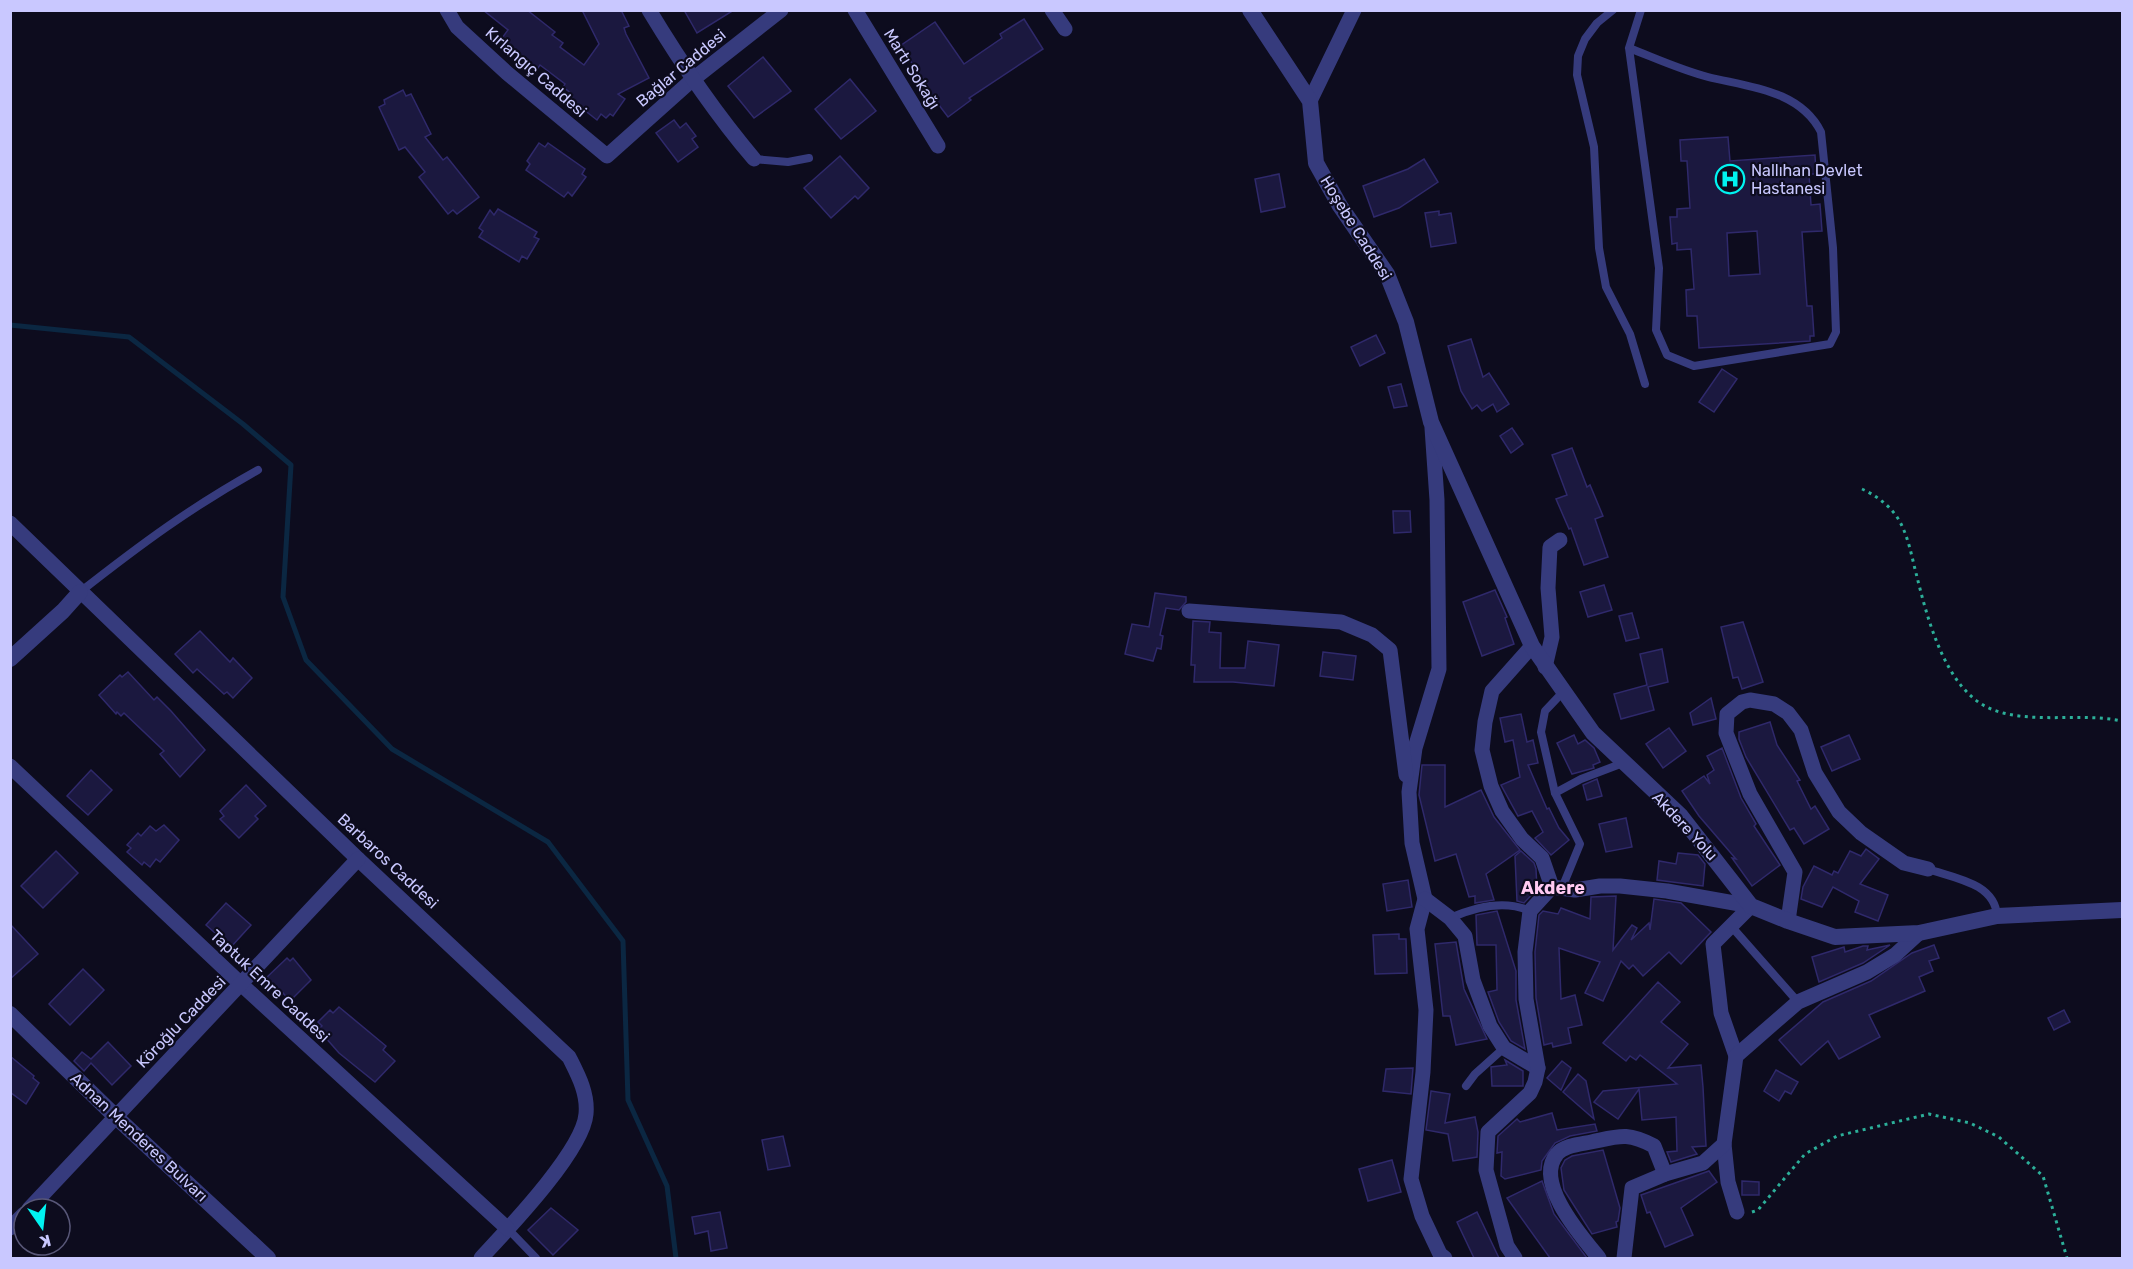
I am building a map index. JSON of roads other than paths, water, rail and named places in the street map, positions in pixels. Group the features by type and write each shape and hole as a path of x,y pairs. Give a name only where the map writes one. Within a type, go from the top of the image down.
{"street":[{"name":"Kırlangıç Caddesi","path":"447,10 457,27 507,73 607,156"},
{"path":"649,10 692,80 725,126 754,159"},
{"name":"Bağlar Caddesi","path":"607,156 692,80 781,10"},
{"name":"Martı Sokağı","path":"855,10 938,146"},
{"path":"1052,10 1065,29"},
{"name":"Hoşebe Caddesi","path":"1250,10 1310,101 1316,163 1340,206 1387,274 1406,322 1431,422"},
{"path":"1310,101 1354,10"},
{"path":"1409,792 1415,748 1439,669 1437,500 1431,422"},
{"name":"Akdere Yolu","path":"1431,422 1532,646 1545,667 1593,733 1680,815 1751,906 1835,936 1919,933 1997,916 2122,910"},
{"name":"Barbaros Caddesi","path":"10,523 358,859 569,1057 582,1083 586,1115 578,1135 560,1165 481,1258"},
{"path":"1545,667 1552,637 1548,588 1550,547 1560,540"},
{"path":"10,659 63,611 80,592"},
{"path":"1189,611 1341,622 1372,635 1390,651 1409,792 1412,843 1425,899 1417,928 1426,1010 1423,1072 1410,1179 1422,1216 1440,1254 1445,1258"},
{"path":"1532,646 1492,691 1482,750 1491,786 1502,811 1521,839 1542,858 1557,888"},
{"path":"1788,921 1795,873 1750,794 1725,733 1727,714 1742,702 1767,701 1788,713 1801,730 1812,765 1826,793 1844,817 1861,833 1904,863 1928,869"},
{"name":"Taptuk Emre Caddesi","path":"10,766 242,986 508,1228"},
{"name":"Köroğlu Caddesi","path":"40,1197 115,1116 242,986 358,859"},
{"path":"1515,1258 1507,1246 1486,1170 1488,1132 1530,1094 1538,1068 1526,999 1525,952 1530,911 1557,888 1575,890 1600,886 1667,891 1751,906"},
{"path":"1425,899 1450,918 1465,936 1473,980 1490,1026 1504,1048 1538,1068"},
{"path":"1737,1212 1728,1182 1724,1144 1736,1056 1721,1013 1713,944 1751,906"},
{"path":"1736,1056 1798,1002 1867,972 1895,955 1919,933"},
{"name":"Adnan Menderes Bulvarı","path":"10,1014 115,1116 268,1258"},
{"path":"1599,1258 1576,1230 1554,1191 1549,1169 1557,1153 1570,1146 1634,1136 1654,1146 1665,1174"},
{"path":"1624,1258 1632,1188 1665,1174 1703,1163 1724,1144"}],"lane":[{"path":"1612,10 1597,23 1585,39 1578,56 1577,75 1594,147 1599,248 1606,287 1630,334 1645,384"},
{"path":"1629,48 1709,77 1762,88 1796,105 1817,124 1821,132 1833,248 1836,332 1830,344 1694,366 1667,355 1656,330 1659,268 1629,48 1641,10"},
{"path":"754,159 788,162 809,158"},
{"path":"80,592 154,534 198,504 258,470"},
{"path":"1557,888 1579,851 1580,844 1555,793 1541,724 1548,705 1563,692"},
{"path":"1555,793 1581,779 1623,763"},
{"path":"1928,869 1986,891 1995,903 1997,916"},
{"path":"1450,918 1470,910 1498,905 1517,906 1530,911"},
{"path":"1731,926 1798,1002"},
{"path":"1466,1086 1504,1048"},
{"path":"508,1228 536,1258"}],"waterway":[{"path":"10,325 129,337 243,424 291,465 283,597 306,660 392,749 548,842 623,941 628,1100 667,1186 676,1258"}],"place":[{"name":"Nallıhan Devlet Hastanesi","path":"1730,179"}],"district":[{"name":"Akdere","path":"1553,888"}]}
